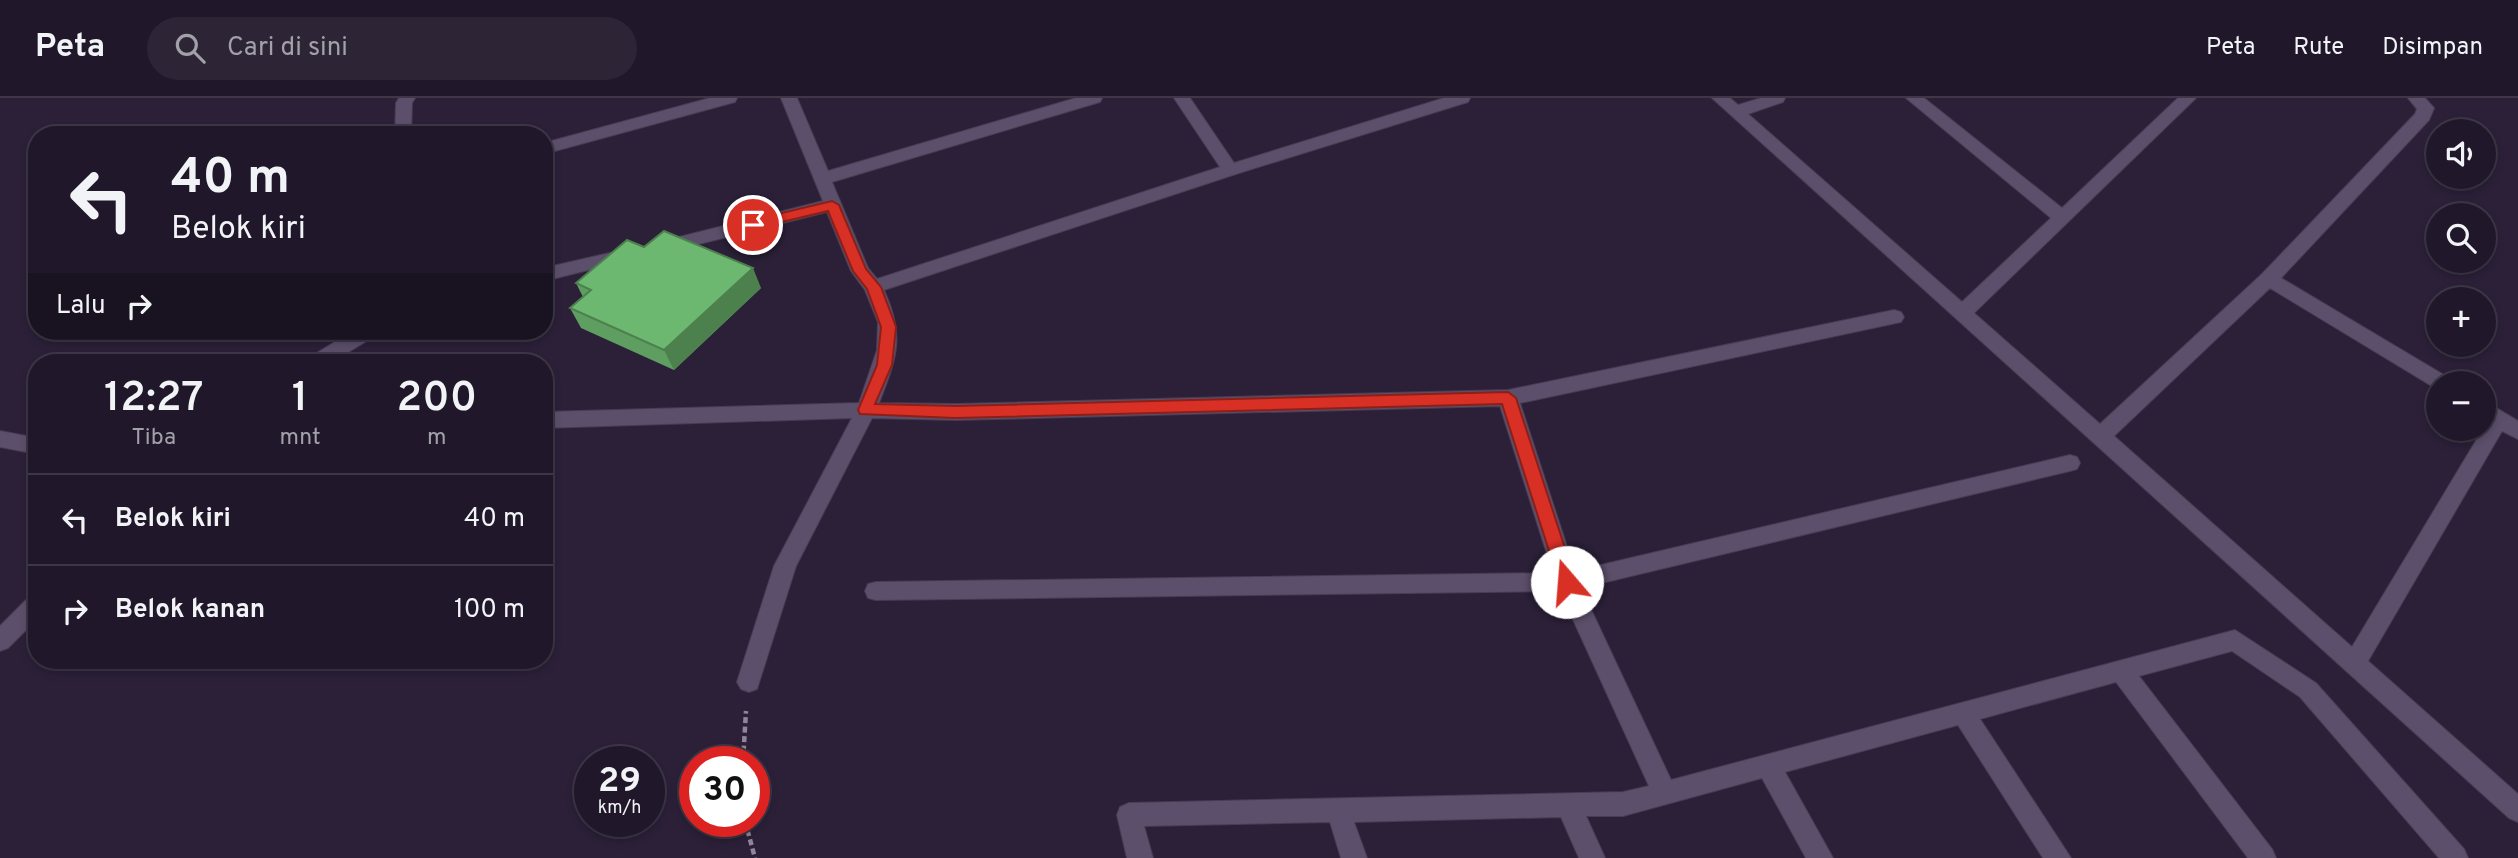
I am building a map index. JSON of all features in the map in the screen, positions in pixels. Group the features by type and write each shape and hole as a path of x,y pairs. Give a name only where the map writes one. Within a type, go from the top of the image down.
{"street":[{"path":"403,126 404,103 407,98"},
{"path":"553,147 729,98"},
{"path":"749,682 764,626 790,553 866,410 884,365 888,327 873,287 860,271 789,98"},
{"path":"821,179 1094,98"},
{"path":"1182,98 1230,170"},
{"path":"873,287 1230,170 1462,98"},
{"path":"1728,105 1777,98"},
{"path":"1914,98 2063,218"},
{"path":"1961,314 2188,98"},
{"path":"2102,435 2269,279 2423,116 2426,108 2420,99"},
{"path":"1728,105 1961,314 2102,435 2518,810"},
{"path":"553,273 832,205"},
{"path":"2269,279 2426,373"},
{"path":"553,420 866,410 955,412 1508,398 1894,317"},
{"path":"330,354 353,340"},
{"path":"1508,398 1567,582 1664,792"},
{"path":"2496,416 2518,431"},
{"path":"0,439 28,444"},
{"path":"2355,663 2476,441"},
{"path":"876,591 1567,582 2070,463"},
{"path":"0,641 28,613"},
{"path":"1140,858 1129,815 1623,804 2235,640 2308,690 2455,858"},
{"path":"2121,670 2263,858"},
{"path":"1963,713 2058,858"},
{"path":"1768,765 1820,858"},
{"path":"1569,804 1592,858"},
{"path":"1338,810 1354,858"}],"path":[{"path":"744,746 749,682"},
{"path":"749,837 755,858"}],"building":[{"path":"664,231 753,268 664,350 570,308 591,290 576,283 627,240 644,247"}],"route":[{"path":"753,225 832,205 860,271 873,287 888,327 884,365 866,410 955,412 1508,398 1567,582"}]}
